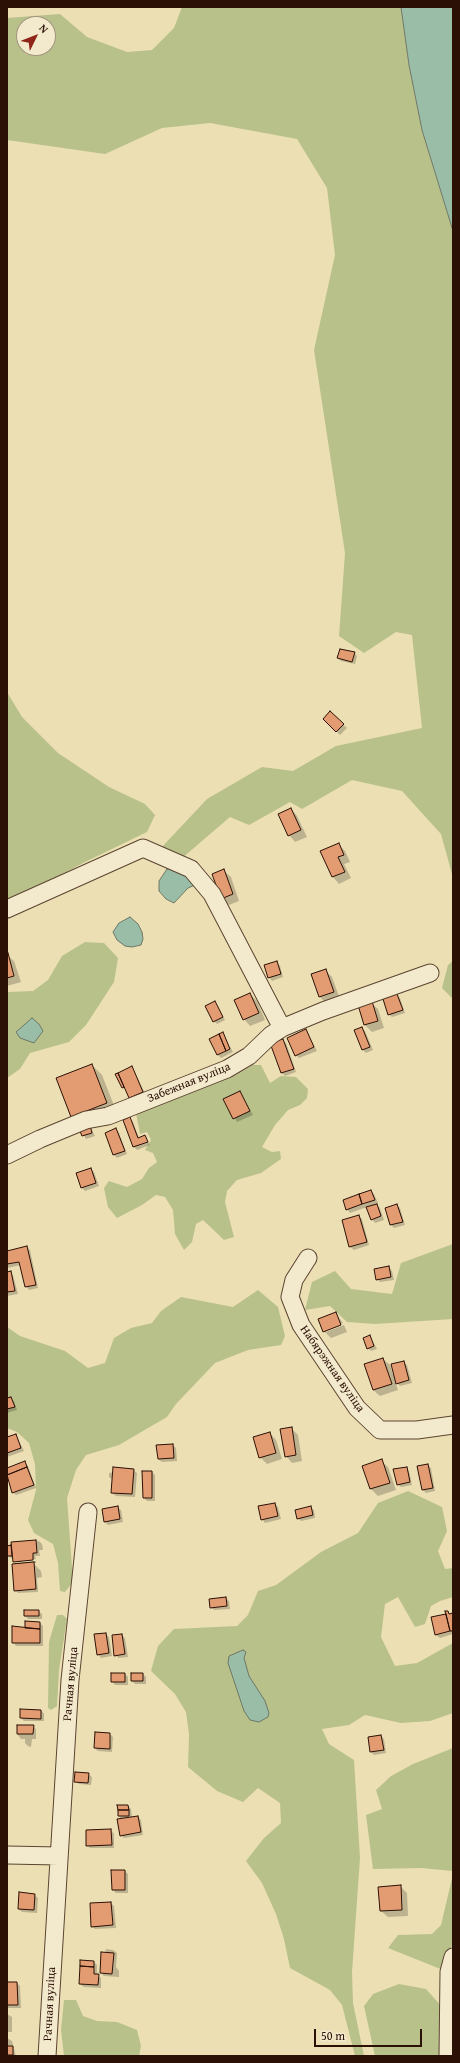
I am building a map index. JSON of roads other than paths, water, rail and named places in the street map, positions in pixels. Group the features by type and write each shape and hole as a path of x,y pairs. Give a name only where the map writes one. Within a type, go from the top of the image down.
{"street":[{"path":"7,909 143,848 191,869 212,894 282,1028"},
{"name":"Забежная вуліца","path":"7,1155 40,1139 86,1120 108,1116 227,1069 249,1056 271,1035 282,1028 323,1011 430,973"},
{"name":"Набярэжная вуліца","path":"308,1258 294,1280 290,1297 301,1325 357,1408 380,1430 417,1430 453,1425"},
{"name":"Рачная вуліца","path":"47,2056 70,1680 88,1512"},
{"path":"7,1855 59,1856"},
{"path":"448,2056 449,1972 453,1957"}]}
